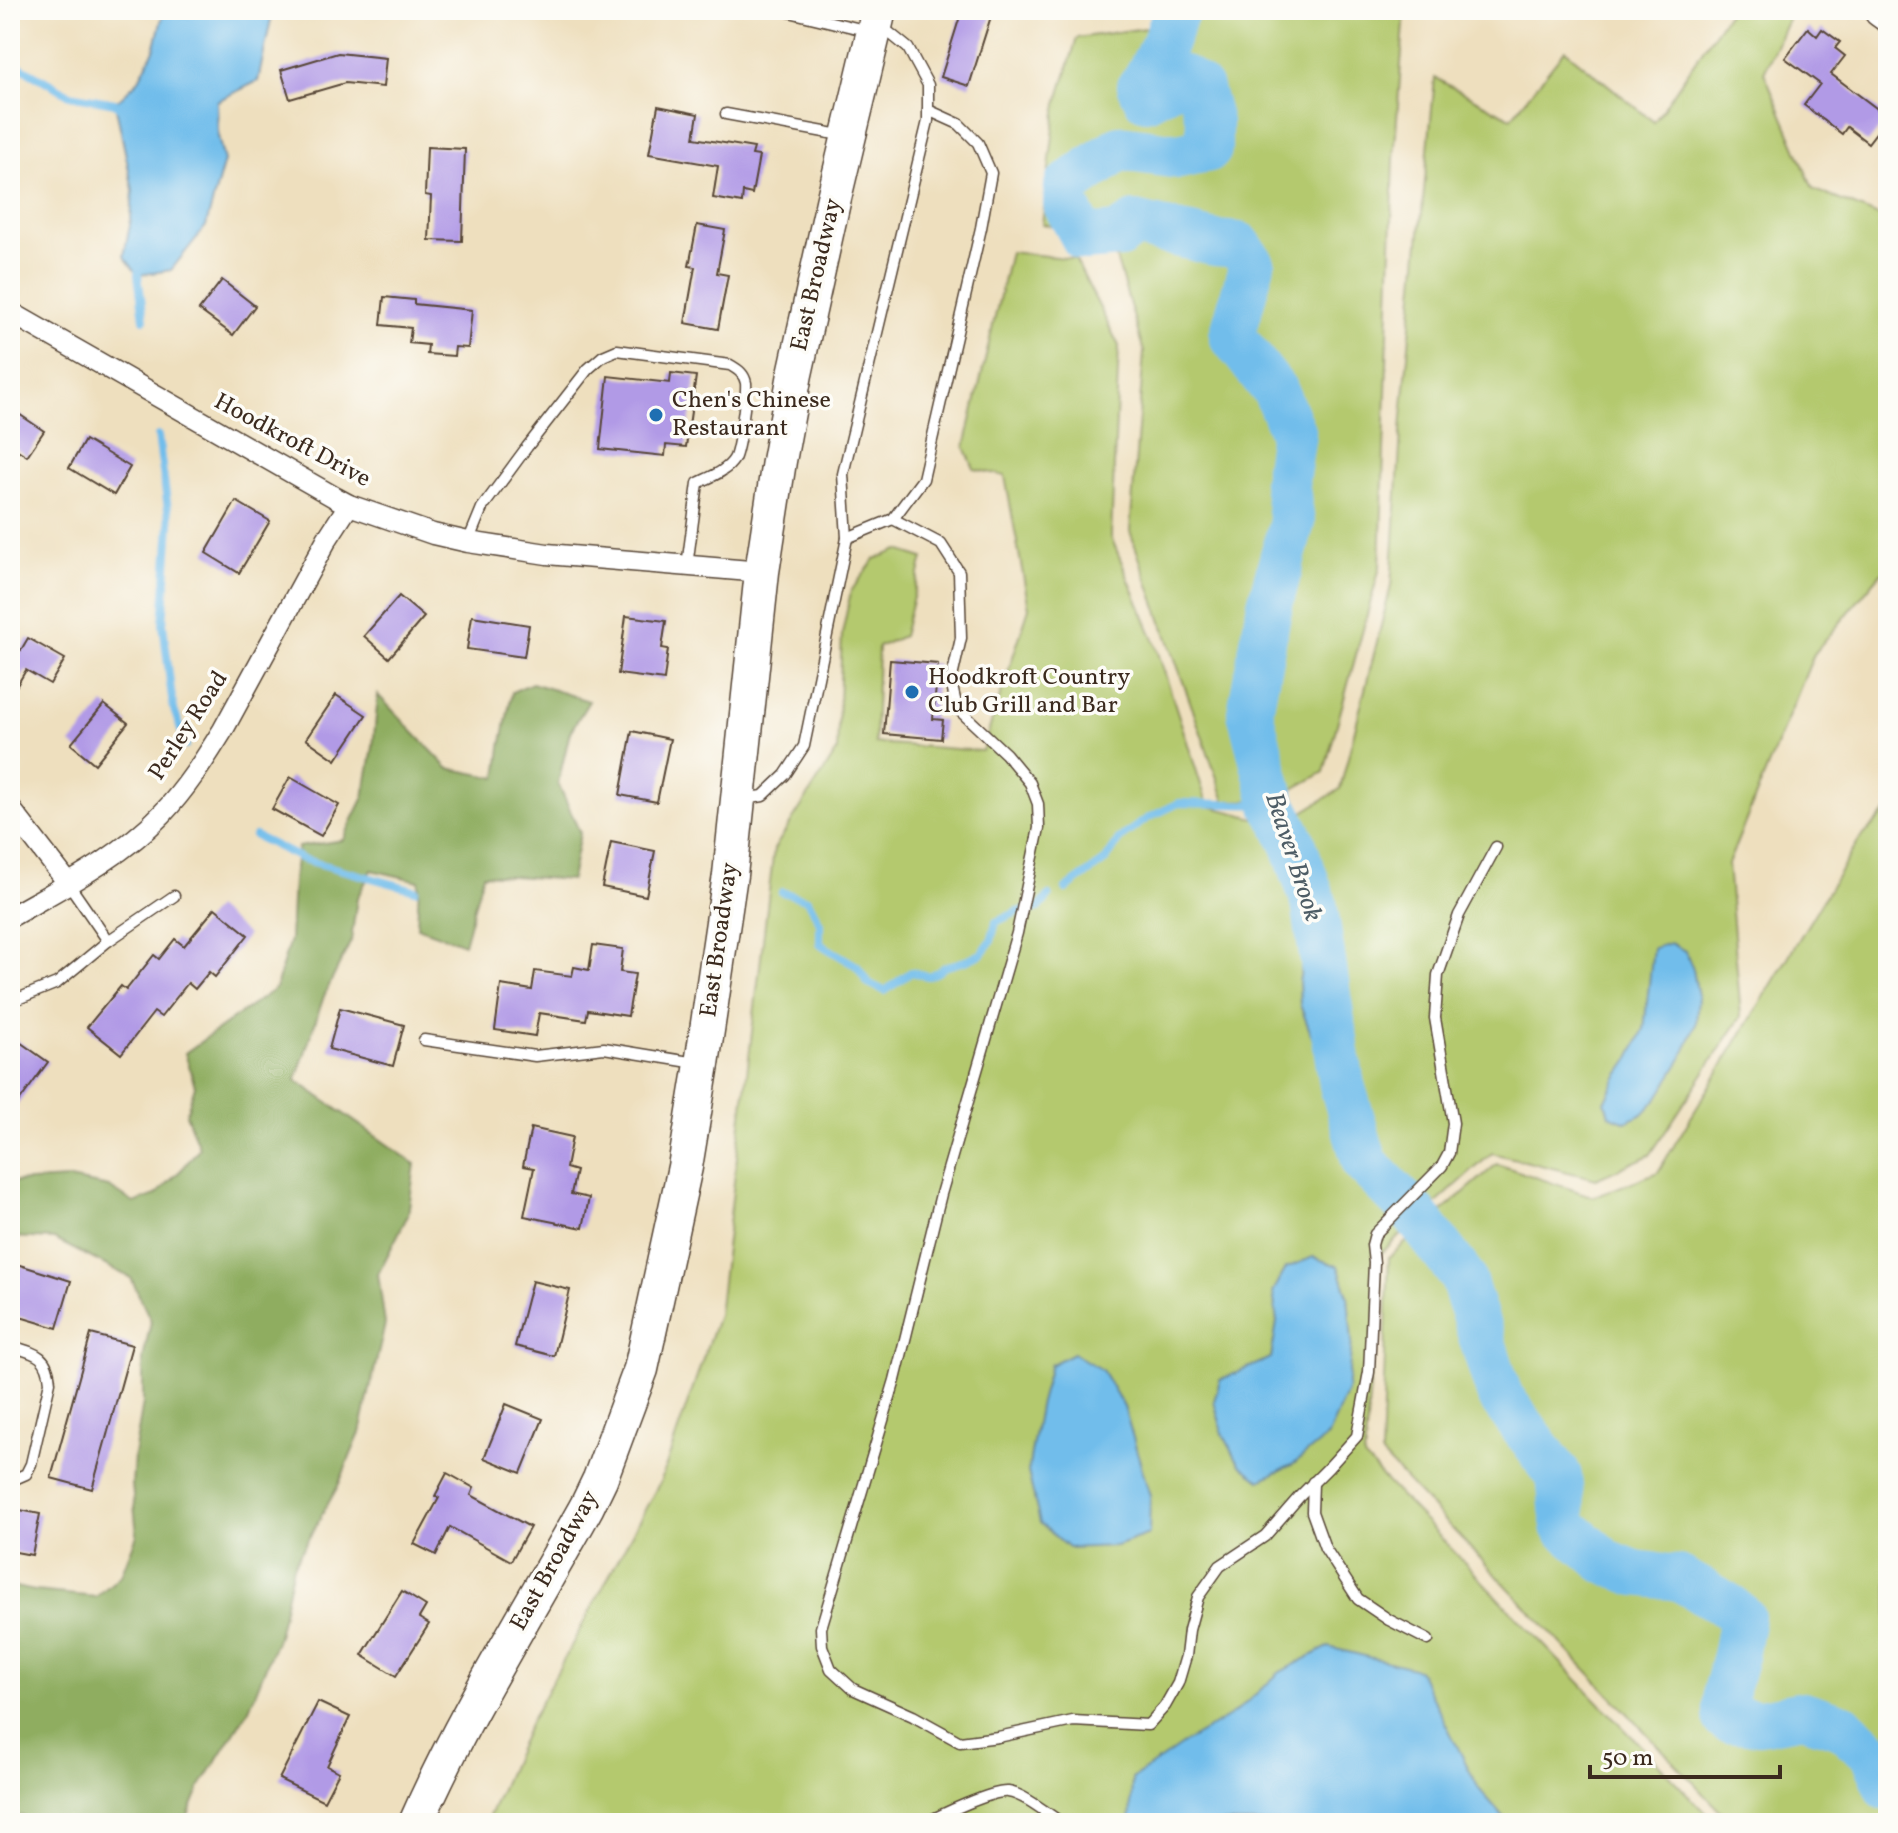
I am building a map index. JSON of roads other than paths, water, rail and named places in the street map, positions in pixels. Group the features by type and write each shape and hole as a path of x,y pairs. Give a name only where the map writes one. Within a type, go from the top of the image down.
{"main road":[{"path":"1881,10 1888,15"},
{"name":"East Broadway","path":"416,1823 483,1686 587,1506 641,1369 685,1167 702,1064 730,875 762,572 779,461 795,374 876,22"}],"street":[{"name":"Hoodkroft Drive","path":"10,312 349,505 433,534 468,542 547,554 762,572"},
{"name":"Perley Road","path":"10,917 105,860 138,836 182,790 223,730 327,539 349,505"},
{"path":"10,808 68,883"}],"lane":[{"path":"738,800 763,796 785,775 804,746 847,538 843,474 928,121 928,85 908,48 876,22 781,10"},
{"path":"847,538 893,519 923,479 981,228 991,173 978,143 959,124 928,110"},
{"path":"726,114 849,137"},
{"path":"468,542 482,508 520,455 588,369 603,356 617,350 730,365 741,371 746,383 740,442 735,458 727,468 698,483 687,566"},
{"path":"893,519 941,544 959,572 961,638 951,682 957,708 1006,754 1030,783 1038,804 1039,828 1017,933 941,1194 895,1380 821,1628 822,1646 831,1669 853,1689 913,1716 960,1742 1073,1721 1148,1725 1165,1706 1178,1683 1198,1597 1220,1566 1265,1536 1357,1436 1369,1372 1374,1263 1372,1245 1375,1234 1442,1166 1449,1153 1453,1123 1435,1018 1438,975 1459,915 1496,847"},
{"path":"68,883 108,941"},
{"path":"10,1002 57,983 108,941 174,896"},
{"path":"424,1040 535,1056 604,1048 702,1064"},
{"path":"10,1346 38,1354 49,1370 50,1382 31,1464 26,1474 10,1481"},
{"path":"1313,1482 1312,1512 1325,1548 1358,1599 1389,1620 1428,1640"},
{"path":"926,1823 991,1794 1007,1791 1062,1823"}],"water":[{"path":"164,10 273,10 258,81 217,101 218,136 224,161 206,226 171,270 138,275 124,256 133,190 115,103 138,81 154,50"},
{"path":"1291,804 1297,823 1326,881 1324,993 1331,1021 1361,1077 1373,1146 1354,1145 1328,1066 1300,1005 1299,982 1304,953 1303,898 1296,869 1271,813"},
{"path":"1670,943 1685,951 1693,969 1698,996 1696,1024 1681,1060 1657,1099 1643,1114 1626,1122 1609,1115 1605,1102 1644,1029 1653,948"},
{"path":"1313,1257 1338,1266 1348,1296 1352,1341 1347,1391 1328,1436 1294,1464 1260,1480 1240,1465 1223,1434 1214,1401 1220,1380 1271,1358 1277,1322 1273,1292 1286,1268"},
{"path":"1073,1353 1102,1370 1124,1407 1150,1496 1149,1534 1116,1546 1068,1548 1040,1523 1028,1472 1039,1406 1050,1365"},
{"path":"1328,1647 1418,1669 1479,1789 1509,1823 1130,1823 1132,1779 1237,1711 1280,1672"}],"waterway":[{"name":"Beaver Brook","path":"1177,10 1164,44 1140,86 1146,98 1184,78 1200,89 1209,122 1209,149 1179,156 1120,148 1067,186 1066,205 1084,238 1120,235 1135,224 1215,243 1239,245 1252,264 1232,336 1275,391 1293,433 1286,482 1292,522 1270,604 1250,712 1274,805 1292,840 1314,903 1342,1085 1365,1163 1413,1212 1462,1276 1500,1396 1559,1476 1564,1526 1605,1561 1635,1573 1679,1578 1742,1617 1726,1688 1726,1719 1760,1722 1803,1714 1844,1727 1874,1755 1888,1788"},
{"path":"10,61 70,95 115,103 121,109"},
{"path":"139,266 144,319"},
{"path":"158,436 170,524 163,624 173,707 186,745"},
{"path":"1066,889 1106,860 1120,838 1148,818 1179,803 1274,805"},
{"path":"255,836 302,859 415,890"},
{"path":"782,892 808,900 820,923 820,944 857,966 868,983 885,991 911,972 928,976 981,954 991,941 996,922 1017,912 1039,908 1049,896"}],"place":[{"name":"Chen's Chinese Restaurant","path":"656,415"},
{"name":"Hoodkroft Country Club Grill and Bar","path":"912,692"}]}
